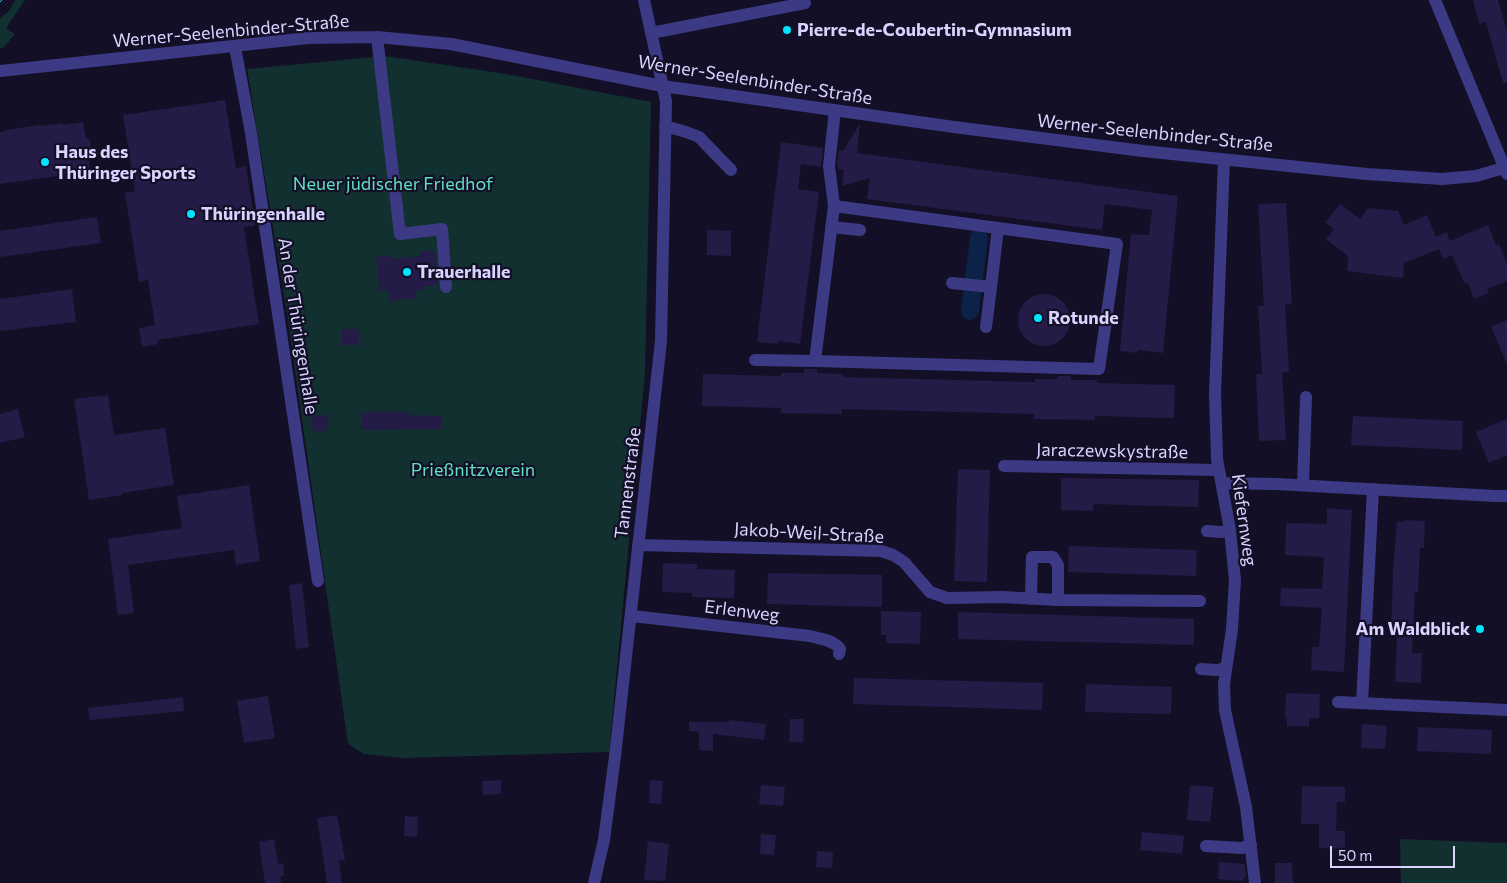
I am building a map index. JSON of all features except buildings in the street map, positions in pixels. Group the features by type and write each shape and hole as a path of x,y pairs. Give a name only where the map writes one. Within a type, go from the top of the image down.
{"street":[{"name":"Tannenstraße","path":"594,883 604,840 632,616 661,341 666,101 644,0"},
{"path":"1435,0 1506,169"},
{"path":"651,33 806,3"},
{"path":"377,37 400,234 442,229 446,287"},
{"name":"Werner-Seelenbinder-Straße","path":"0,71 308,38 377,37 451,44 662,86 1144,151 1367,174 1442,178 1476,176 1506,169"},
{"name":"An der Thüringenhalle","path":"235,47 251,133 318,581"},
{"path":"815,361 834,206 829,166 835,110"},
{"path":"665,126 699,138 731,170"},
{"name":"Kiefernweg","path":"1224,160 1215,394 1217,460 1230,530 1235,580 1232,629 1224,684 1225,710 1246,808 1255,883"},
{"path":"755,360 1099,369 1117,244 834,206"},
{"path":"831,227 860,230"},
{"path":"986,327 998,228"},
{"path":"952,283 991,287"},
{"path":"1303,486 1306,397"},
{"name":"Jaraczewskystraße","path":"1004,466 1219,470"},
{"path":"1222,483 1507,496"},
{"path":"1362,703 1373,489"},
{"path":"1207,531 1222,532 1230,530"},
{"name":"Jakob-Weil-Straße","path":"638,545 881,551 893,555 904,562 930,592 947,598 1002,597 1058,600 1200,601"},
{"path":"1031,599 1032,557 1053,557 1058,564 1058,600"},
{"name":"Erlenweg","path":"632,616 810,636 828,640 840,649 839,654"},
{"path":"1201,669 1217,670 1226,668"},
{"path":"1338,702 1507,710"},
{"path":"1206,846 1242,848 1251,846"}],"green space":[{"path":"15,0 25,0 6,28 15,34 3,48 0,48 0,18 9,11"},
{"name":"Prießnitzverein","path":"385,56 506,74 651,102 645,373 609,752 403,758 364,754 348,744 287,313 247,69"},
{"path":"1400,839 1507,843 1507,883 1401,883"}],"waterway":[{"path":"970,311 979,238"}],"place":[{"name":"Pierre-de-Coubertin-Gymnasium","path":"787,30"},
{"name":"Haus des Thüringer Sports","path":"45,162"},
{"name":"Thüringenhalle","path":"191,214"},
{"name":"Trauerhalle","path":"407,272"},
{"name":"Rotunde","path":"1038,318"},
{"name":"Am Waldblick","path":"1480,629"}],"park label":[{"name":"Neuer jüdischer Friedhof","path":"393,184"}]}
